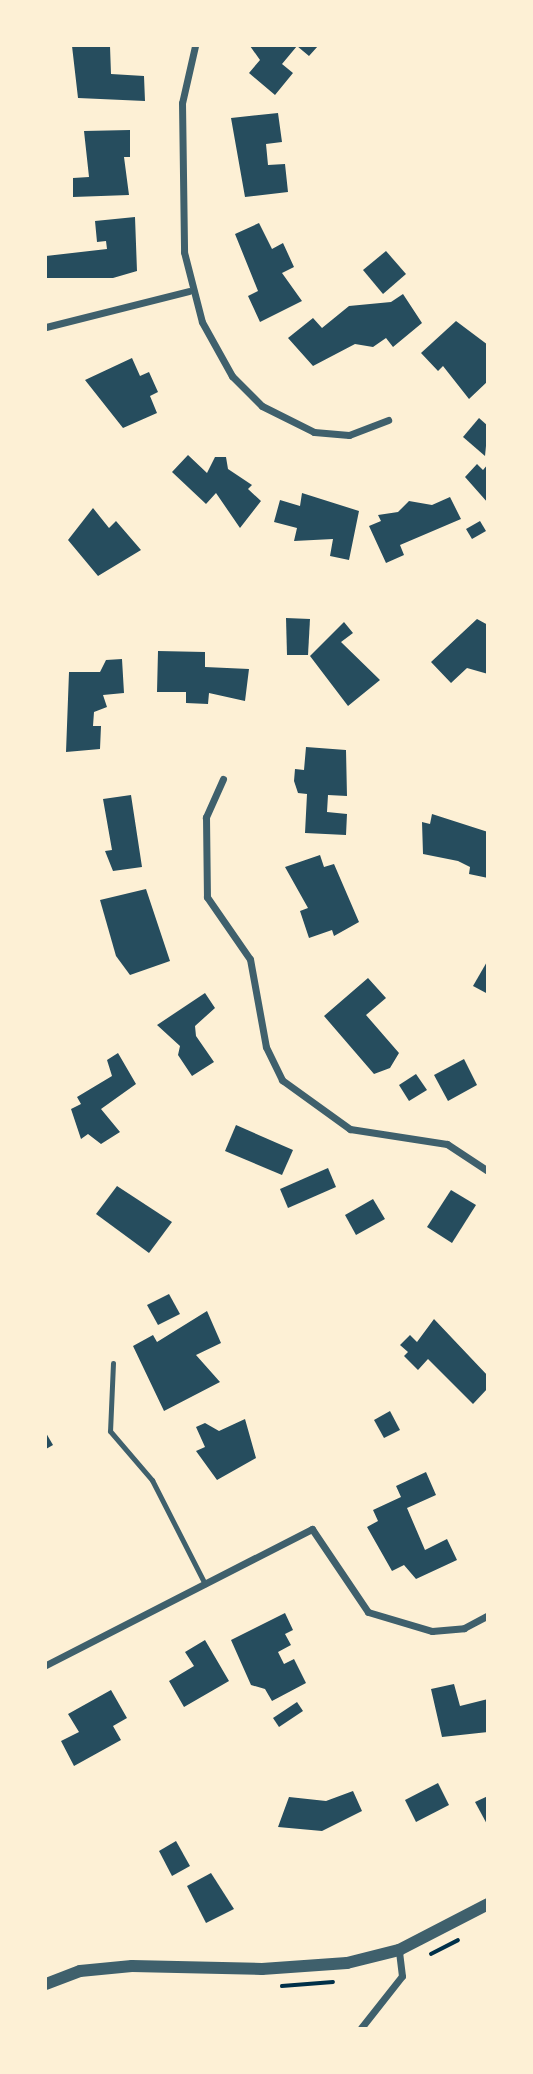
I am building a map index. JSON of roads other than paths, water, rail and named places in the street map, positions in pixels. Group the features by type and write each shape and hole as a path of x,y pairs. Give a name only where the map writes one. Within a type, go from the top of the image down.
{"street":[{"path":"195,46 182,103 189,291 232,376 262,406 314,432 349,435 388,419"},
{"path":"46,327 189,291"},
{"path":"223,779 206,817 207,897 250,960 266,1047 282,1080 351,1129 447,1144 488,1171"},
{"path":"46,1665 312,1529 368,1612 432,1631 464,1628 488,1615"},
{"path":"46,1984 80,1971 132,1966 300,1968 399,1950 488,1904"},
{"path":"361,2028 402,1976 399,1950"}],"lane":[{"path":"113,1363 110,1431 152,1480 205,1584"}]}
